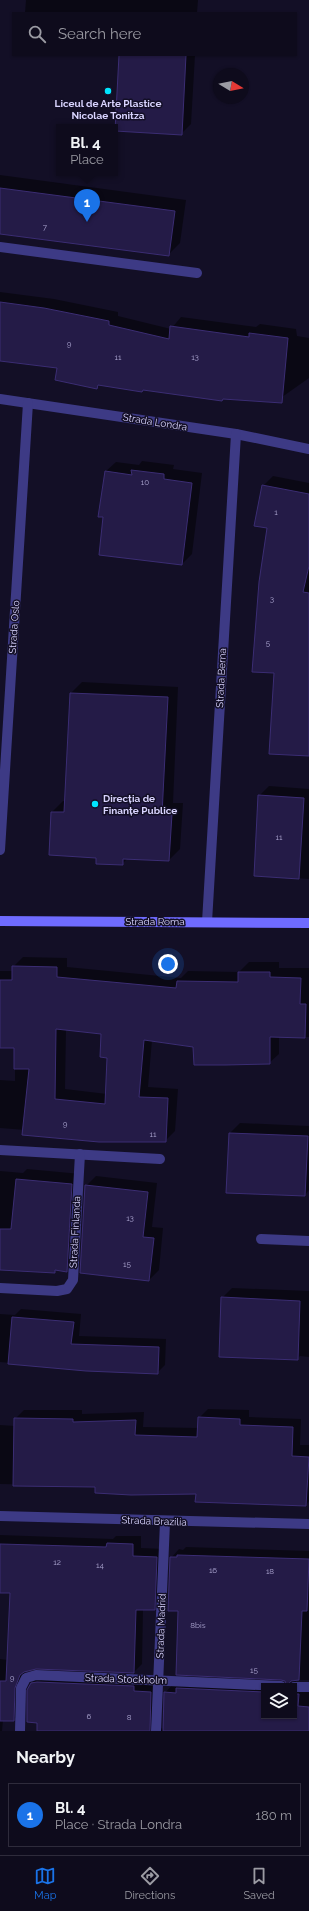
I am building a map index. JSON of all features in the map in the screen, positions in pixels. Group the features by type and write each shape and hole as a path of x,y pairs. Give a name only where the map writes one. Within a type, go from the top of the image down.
{"street":[{"path":"0,247 197,273"},
{"name":"Strada Londra","path":"0,399 236,434 309,449"},
{"name":"Strada Oslo","path":"0,850 28,403"},
{"name":"Strada Berna","path":"207,922 236,434"},
{"name":"Strada Roma","path":"0,921 309,923"},
{"path":"0,1150 160,1159"},
{"name":"Strada Finlanda","path":"0,1288 56,1291 67,1289 72,1280 80,1154"},
{"path":"261,1239 309,1241"},
{"name":"Strada Brazilia","path":"0,1516 165,1522 309,1524"},
{"name":"Strada Madrid","path":"156,1731 165,1522"},
{"name":"Strada Stockholm","path":"20,1731 21,1688 26,1678 36,1675 261,1685"},
{"path":"297,1687 309,1687"}],"building":[{"path":"119,56 186,56 182,135 118,131 118,124 115,124"},
{"path":"0,188 175,211 169,256 0,234"},
{"path":"0,302 44,308 109,321 109,325 169,339 170,326 249,337 249,333 288,338 282,403 223,399 222,401 143,390 142,392 98,385 97,389 55,380 57,368 0,361"},
{"path":"131,470 164,474 164,479 192,483 182,565 99,555 103,517 98,517 105,471 132,475"},
{"path":"262,485 309,494 309,566 303,592 309,593 309,756 269,754 274,673 252,672 259,582 267,528 254,526"},
{"path":"70,693 168,697 162,814 172,814 169,861 123,859 123,865 96,864 96,858 49,855 51,812 64,812"},
{"path":"258,795 304,798 299,879 254,876"},
{"path":"12,966 57,967 57,977 176,988 177,981 238,982 238,972 270,972 270,977 301,978 300,1004 306,1004 305,1038 270,1037 270,1064 225,1065 194,1065 193,1047 144,1040 139,1097 168,1098 166,1142 99,1142 22,1135 29,1069 14,1069 14,1048 0,1048 0,980 12,980","holes":["56,1029 101,1034 100,1057 107,1058 105,1104 55,1099"]},
{"path":"229,1133 308,1136 305,1196 226,1193"},
{"path":"16,1179 72,1184 67,1272 55,1270 55,1273 0,1270 0,1229 11,1229"},
{"path":"85,1185 148,1192 143,1237 154,1238 149,1281 80,1273"},
{"path":"221,1297 300,1301 298,1360 219,1357"},
{"path":"12,1317 74,1322 71,1344 159,1347 158,1374 86,1371 8,1364"},
{"path":"198,1417 240,1419 240,1425 293,1427 292,1456 309,1457 306,1506 195,1502 196,1494 131,1495 95,1493 95,1487 13,1486 14,1418 73,1419 73,1422 136,1420 135,1435 197,1437"},
{"path":"107,1543 133,1544 133,1556 157,1557 155,1610 136,1610 134,1673 36,1669 24,1672 20,1675 15,1688 14,1721 0,1721 0,1681 6,1681 10,1593 0,1593 0,1544 106,1547"},
{"path":"177,1555 309,1559 307,1611 302,1611 299,1680 286,1683 285,1681 281,1680 176,1675 178,1611 168,1611 170,1557 177,1557"},
{"path":"31,1683 134,1686 134,1691 151,1692 150,1731 37,1731 37,1723 27,1722 27,1690"},
{"path":"176,1688 261,1692 261,1719 297,1719 297,1694 299,1694 298,1706 309,1707 309,1731 163,1731 164,1692 176,1693"}],"place":[{"name":"Liceul de Arte Plastice Nicolae Tonitza","path":"108,91"},
{"name":"Bl. 4","path":"87,222"},
{"name":"Direcția de Finanțe Publice","path":"95,804"}]}
